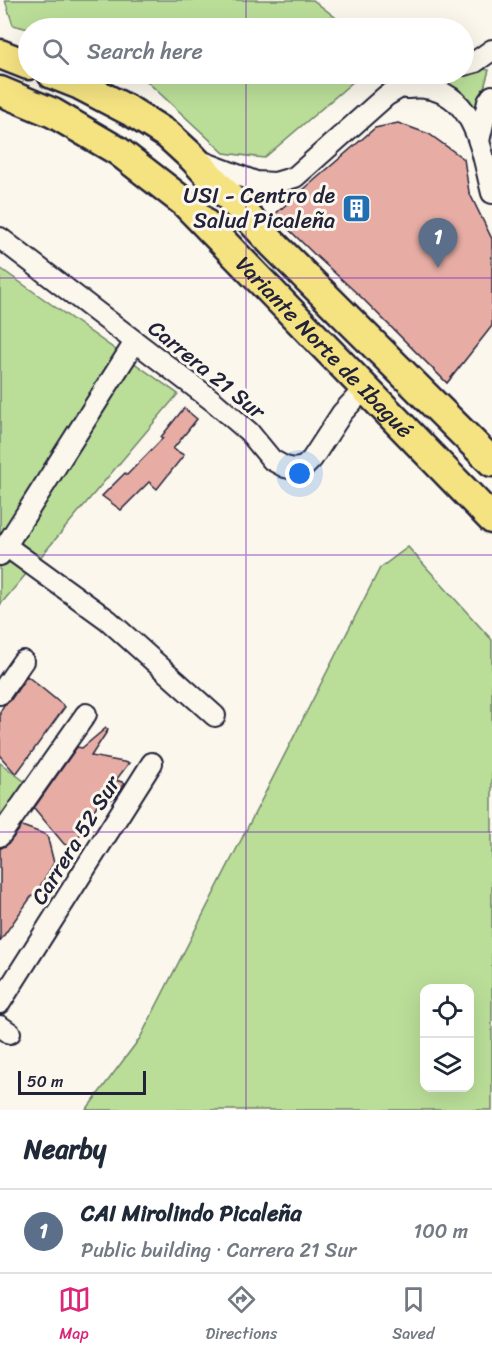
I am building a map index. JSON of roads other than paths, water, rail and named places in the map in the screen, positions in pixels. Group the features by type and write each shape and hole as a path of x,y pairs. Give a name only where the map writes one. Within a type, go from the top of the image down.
{"highway":[{"path":"0,54 18,60"},
{"name":"Variante Norte de Ibagué","path":"77,84 130,111 168,135 193,158 273,244 492,462"},
{"name":"Variante Norte de Ibagué","path":"0,91 53,113 118,151 185,203 492,519"}],"street":[{"path":"474,62 492,51"},
{"path":"193,158 256,182 275,183 296,177 386,96 406,84"},
{"path":"397,90 425,88 440,92 456,101 465,111 479,141 492,194"},
{"path":"479,141 488,102 492,96"},
{"name":"Carrera 21 Sur","path":"0,238 213,401 249,432 272,460 285,467 294,469 304,467 312,459 342,413 365,388"},
{"path":"135,342 3,550 108,620 215,716"},
{"path":"0,694 23,661"},
{"path":"0,836 86,714"},
{"name":"Carrera 52 Sur","path":"0,1003 152,764"}],"place":[{"name":"USI - Centro de Salud Picaleña","path":"356,208"},
{"name":"CAI Mirolindo Picaleña","path":"438,268"}]}
